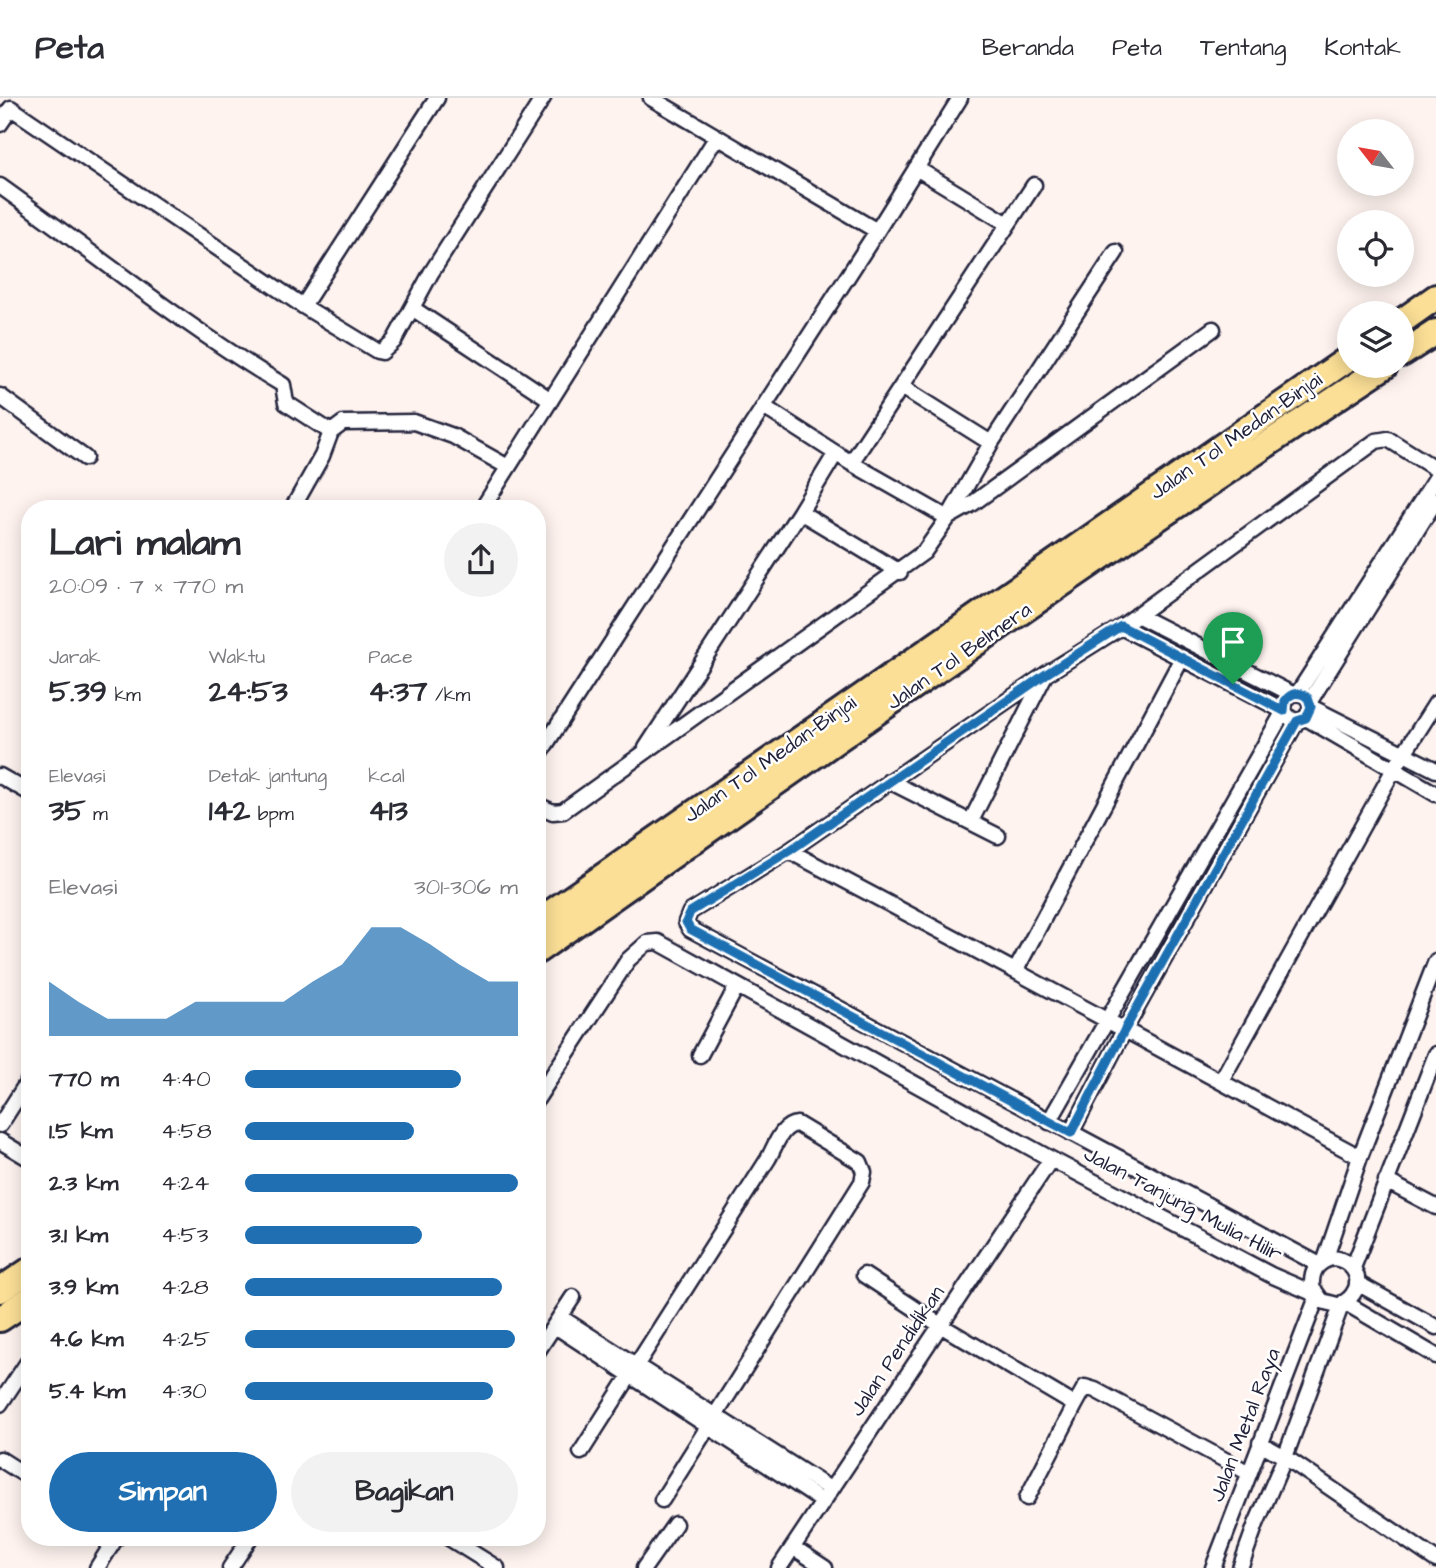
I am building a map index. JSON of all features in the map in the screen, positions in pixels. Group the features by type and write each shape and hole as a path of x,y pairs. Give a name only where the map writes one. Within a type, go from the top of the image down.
{"highway":[{"path":"1414,313 1436,297"},
{"path":"1414,346 1436,332"},
{"name":"Jalan Tol Medan–Binjai","path":"546,916 1337,366"},
{"name":"Jalan Tol Belmera","path":"546,945 1217,477 1367,378"},
{"path":"0,1290 21,1276"},
{"path":"0,1320 21,1305"}],"street":[{"path":"303,306 437,98"},
{"path":"0,124 5,104 303,306 382,352 394,341 478,198 543,98"},
{"path":"651,98 877,231"},
{"path":"546,744 960,98"},
{"path":"488,500 716,138"},
{"path":"916,168 1008,224"},
{"path":"851,463 1034,185"},
{"path":"0,186 137,286 251,366 283,385 286,402 331,432"},
{"path":"546,809 553,812 563,811 900,572 924,552 991,443 1116,252"},
{"path":"412,308 551,400"},
{"path":"947,518 972,504 1213,329"},
{"path":"902,387 991,443"},
{"path":"0,396 85,458"},
{"path":"764,407 851,463 947,518"},
{"path":"297,500 322,456 331,432 343,423 414,422 453,436 508,467"},
{"path":"1353,1268 1340,1258 1321,1262 1049,1122 690,929 686,922 690,912 789,851 1046,674 1121,626 1380,439 1391,441 1436,469"},
{"path":"641,755 836,453"},
{"path":"1071,1133 1302,706 1436,478"},
{"path":"1302,706 1436,500"},
{"path":"800,512 900,572"},
{"path":"1137,615 1302,706 1436,770"},
{"path":"1121,626 1284,711"},
{"path":"1016,970 1182,658"},
{"path":"971,821 1046,674"},
{"path":"1049,1122 1284,711 1285,701 1302,706 1394,769 1436,794"},
{"path":"1221,1081 1394,769 1436,703"},
{"path":"0,776 21,788"},
{"path":"889,781 999,836"},
{"path":"789,851 1016,970 1105,1021 1360,1157"},
{"name":"Jalan Tanjung Mulia Hilir","path":"546,1084 628,960 647,943 657,942 1051,1159 1271,1275 1316,1295"},
{"path":"1436,961 1321,1262 1311,1279 1316,1295 1328,1303 1342,1304 1436,1356"},
{"path":"700,1055 737,986"},
{"path":"1240,1568 1256,1524 1272,1449 1342,1304 1355,1291 1357,1283 1353,1268 1436,1054"},
{"path":"0,1125 21,1101"},
{"path":"580,1452 768,1160 785,1129 797,1124 860,1162 864,1172 862,1182 662,1500"},
{"path":"0,1141 21,1154"},
{"name":"Jalan Pendidikan","path":"779,1568 1051,1159"},
{"path":"1386,1181 1436,1207"},
{"path":"864,1275 940,1325 1075,1405"},
{"path":"1357,1283 1436,1328"},
{"name":"Jalan Metal Raya","path":"1215,1567 1249,1473 1272,1449 1316,1295"},
{"path":"546,1339 573,1297"},
{"path":"558,1322 826,1495"},
{"path":"0,1404 21,1372"},
{"path":"1027,1498 1085,1387 1249,1473"},
{"path":"1272,1449 1436,1560"},
{"path":"0,1459 21,1472"},
{"path":"644,1568 676,1524"},
{"path":"97,1568 111,1546"},
{"path":"230,1568 245,1546"},
{"path":"462,1546 497,1568"},
{"path":"793,1547 825,1568"}],"route":[{"path":"1121,626 1233,684 1284,711 1283,706 1288,697 1297,693 1305,695 1310,701 1309,715 1297,721 1124,1031 1071,1133 690,929 686,924 690,912 789,851 1046,674 1121,626"}]}
